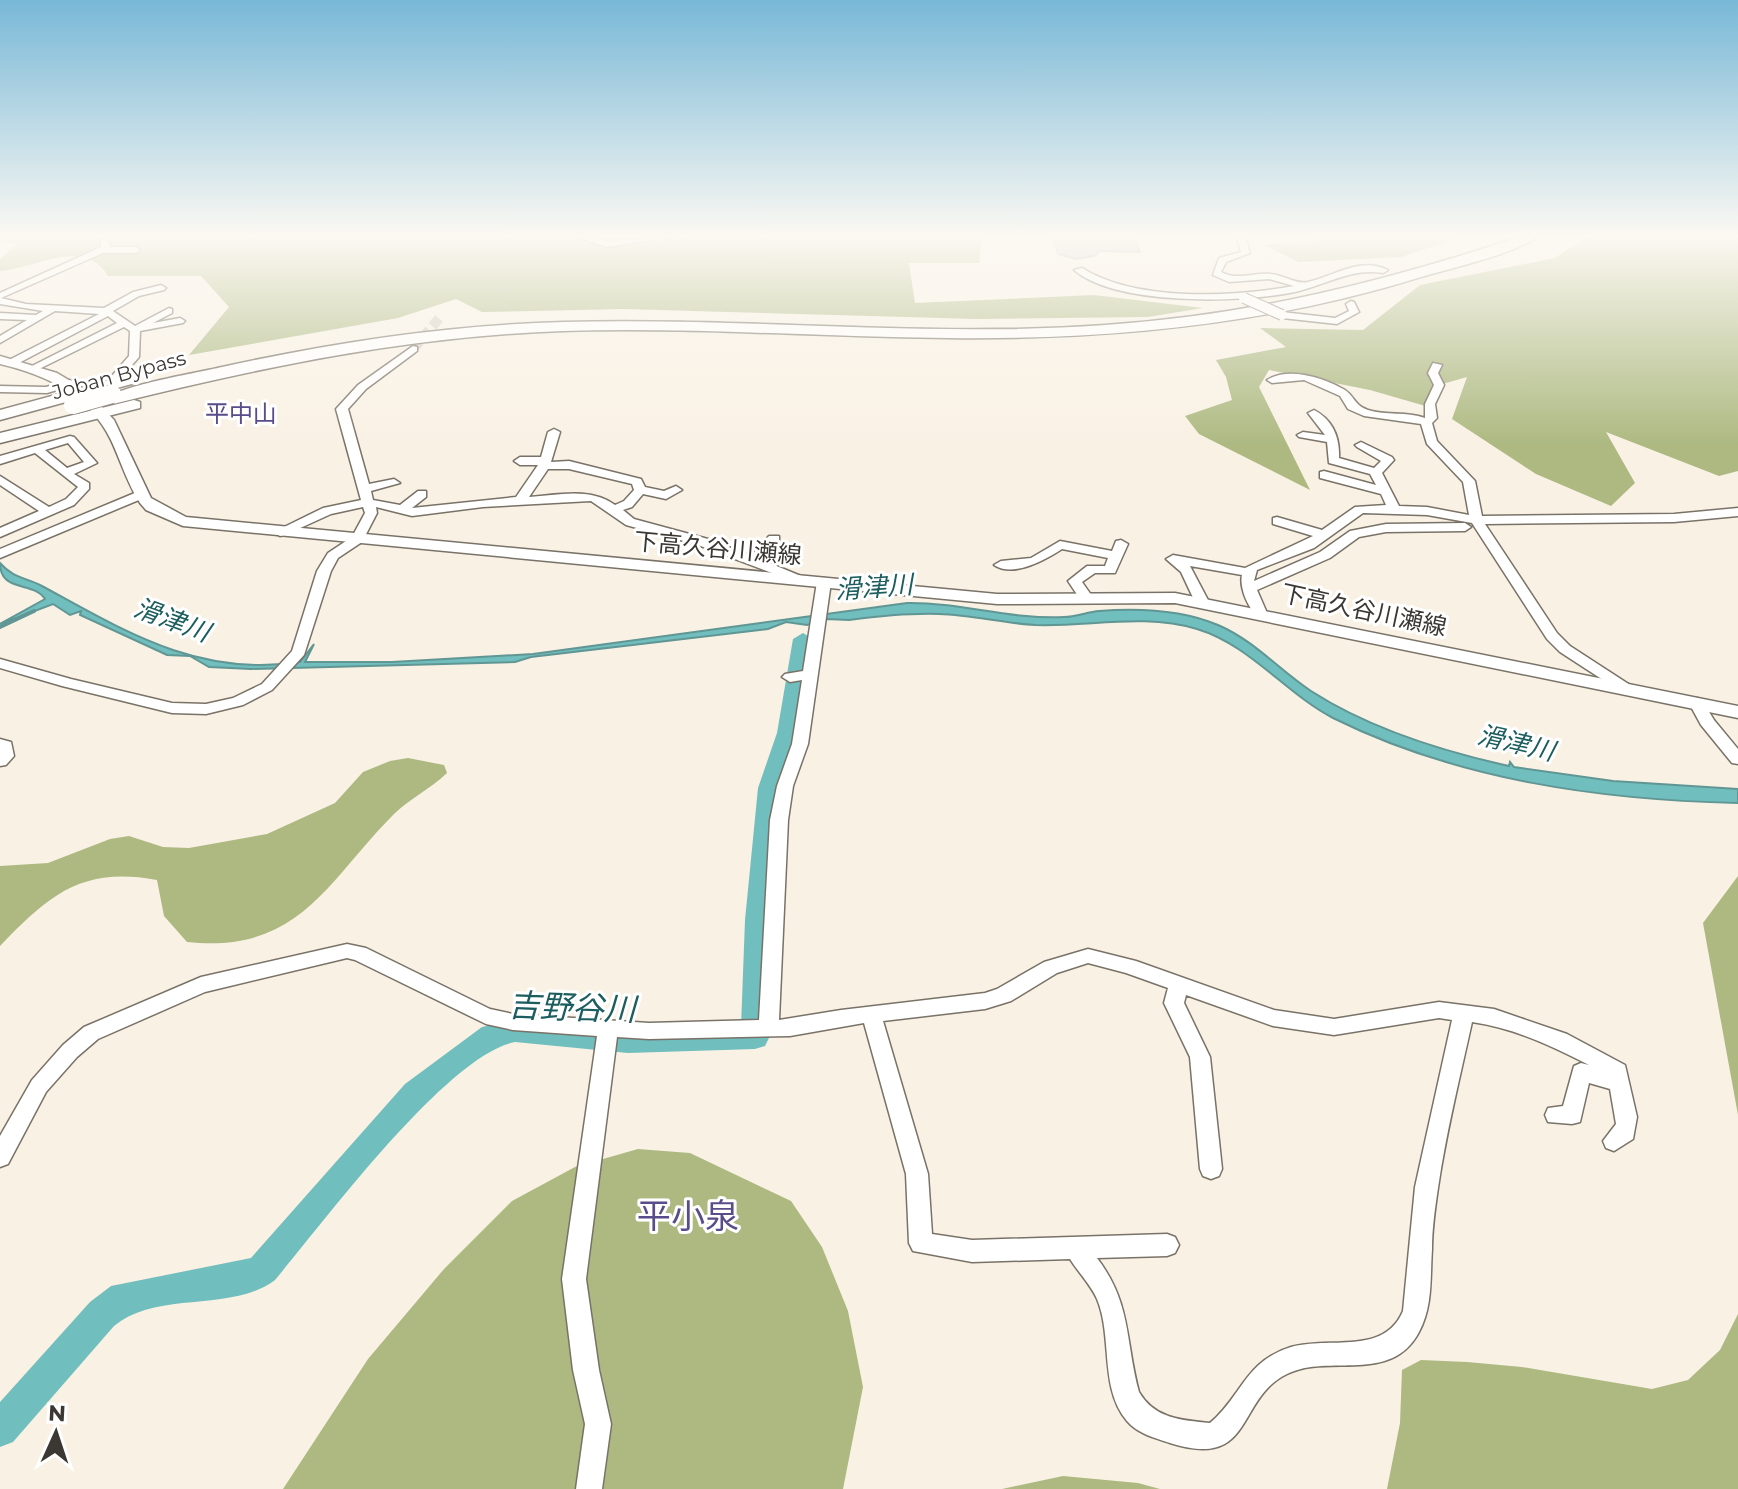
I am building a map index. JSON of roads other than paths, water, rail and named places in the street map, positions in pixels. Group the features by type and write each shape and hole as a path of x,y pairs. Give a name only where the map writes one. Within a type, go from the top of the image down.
{"highway":[{"path":"0,438 109,398 289,343 451,321 612,317 866,328 1041,327 1167,319 1254,306"},
{"path":"0,415 75,397 109,398 460,341 590,334 939,333 1149,326 1287,306"},
{"name":"Joban Bypass","path":"0,427 75,397"}],"main road":[{"name":"下高久谷川瀬線","path":"6,362 33,368 75,397 109,398 142,494 152,507 183,521 997,599 1155,597 1202,602 1738,712"}],"street":[{"path":"24,306 110,313 135,307"},
{"path":"6,362 119,306"},
{"path":"1261,306 1282,315 1337,321 1354,312 1354,306"},
{"path":"0,340 54,308"},
{"path":"33,368 169,311"},
{"path":"110,313 128,326 180,321"},
{"path":"2,323 39,317 60,318"},
{"path":"109,398 134,357 128,326"},
{"path":"4,666 164,706 206,709 254,695 297,654 324,571 333,556 357,539 371,513 342,409 362,387 413,349"},
{"path":"1272,380 1305,377 1344,394 1350,405 1361,411 1426,422 1431,418 1430,404 1439,385 1433,373 1437,365"},
{"path":"0,389 47,390 75,397"},
{"path":"1314,413 1326,423 1334,440 1333,460 1377,472"},
{"path":"1426,422 1431,442 1469,481 1478,524 1552,636 1565,649 1625,688"},
{"path":"520,501 544,464 554,432"},
{"path":"1303,435 1334,440"},
{"path":"0,460 70,439 91,463 65,473"},
{"path":"1361,445 1378,449 1388,460 1377,472"},
{"path":"0,533 70,502 85,486 37,449"},
{"path":"520,461 612,472 666,495 676,490"},
{"path":"588,497 612,472"},
{"path":"1377,472 1394,508"},
{"path":"1324,475 1347,477 1384,491"},
{"path":"0,480 48,512"},
{"path":"280,532 394,483"},
{"path":"615,509 628,504 639,483"},
{"path":"478,503 483,491 479,487"},
{"path":"1,553 142,494"},
{"path":"402,510 422,494"},
{"path":"367,495 402,510 435,511 478,503 588,497 601,500 637,525 815,582 820,609 816,630 799,676 800,744 785,786 779,820 761,1028"},
{"path":"1202,602 1187,570 1170,557 1247,572 1324,535 1359,510 1394,508 1478,524"},
{"path":"1250,588 1319,558 1342,540 1363,531 1738,512"},
{"path":"1277,521 1324,535"},
{"path":"0,533 21,544"},
{"path":"753,561 774,539"},
{"path":"1001,565 1034,562 1060,545 1136,553"},
{"path":"1087,599 1075,581 1092,569 1110,570 1118,550"},
{"path":"1202,564 1221,560"},
{"path":"1247,572 1260,613"},
{"path":"1697,703 1707,722 1738,759"},
{"path":"0,744 5,746 6,756 0,761"},
{"path":"0,1157 39,1086 91,1033 201,985 338,951 359,953 497,1020 607,1037 790,1028 985,1001 1004,995 1051,967 1088,956 1273,1018 1334,1027 1439,1010 1494,1017 1560,1040 1618,1071 1628,1120 1625,1132 1614,1141"},
{"path":"1179,984 1174,1003 1196,1046 1204,1077 1211,1169"},
{"path":"1077,1250 1109,1300 1119,1375 1130,1407 1152,1426 1214,1436 1230,1426 1251,1389 1281,1362 1392,1345 1415,1321 1427,1168 1464,1013"},
{"path":"872,1016 917,1174 921,1243 972,1251 1167,1245"},
{"path":"589,1489 598,1424 586,1370 574,1279 607,1037"},
{"path":"1556,1115 1572,1115 1581,1072 1618,1082"}],"water":[{"path":"0,563 15,575 132,634 195,657 263,665 300,662 314,644 305,662 392,662 533,654 907,603 1044,617 1114,610 1174,613 1218,625 1255,647 1299,683 1334,705 1432,746 1509,766 1510,762 1514,767 1613,781 1738,789 1738,803 1582,791 1531,783 1430,757 1333,718 1234,646 1216,636 1177,624 1137,621 1035,625 951,615 905,614 849,620 826,619 807,625 786,622 768,629 531,657 515,662 251,669 209,667 190,656 167,655 80,615 81,611 70,615 53,604 0,624 45,599 33,590 5,579"}],"waterway":[{"path":"0,627 34,611"},
{"name":"吉野谷川","path":"0,1429 102,1314 123,1297 255,1275 263,1269 415,1093 492,1035 515,1031 628,1042 755,1038 758,920 769,788 788,733 803,639"}],"tunnel":[{"path":"413,349 442,315"}],"district":[{"name":"平中山","path":"241,413"},
{"name":"平小泉","path":"688,1216"}],"water label":[{"name":"滑津川","path":"874,587"},
{"name":"滑津川","path":"172,620"},
{"name":"滑津川","path":"1516,743"}]}
